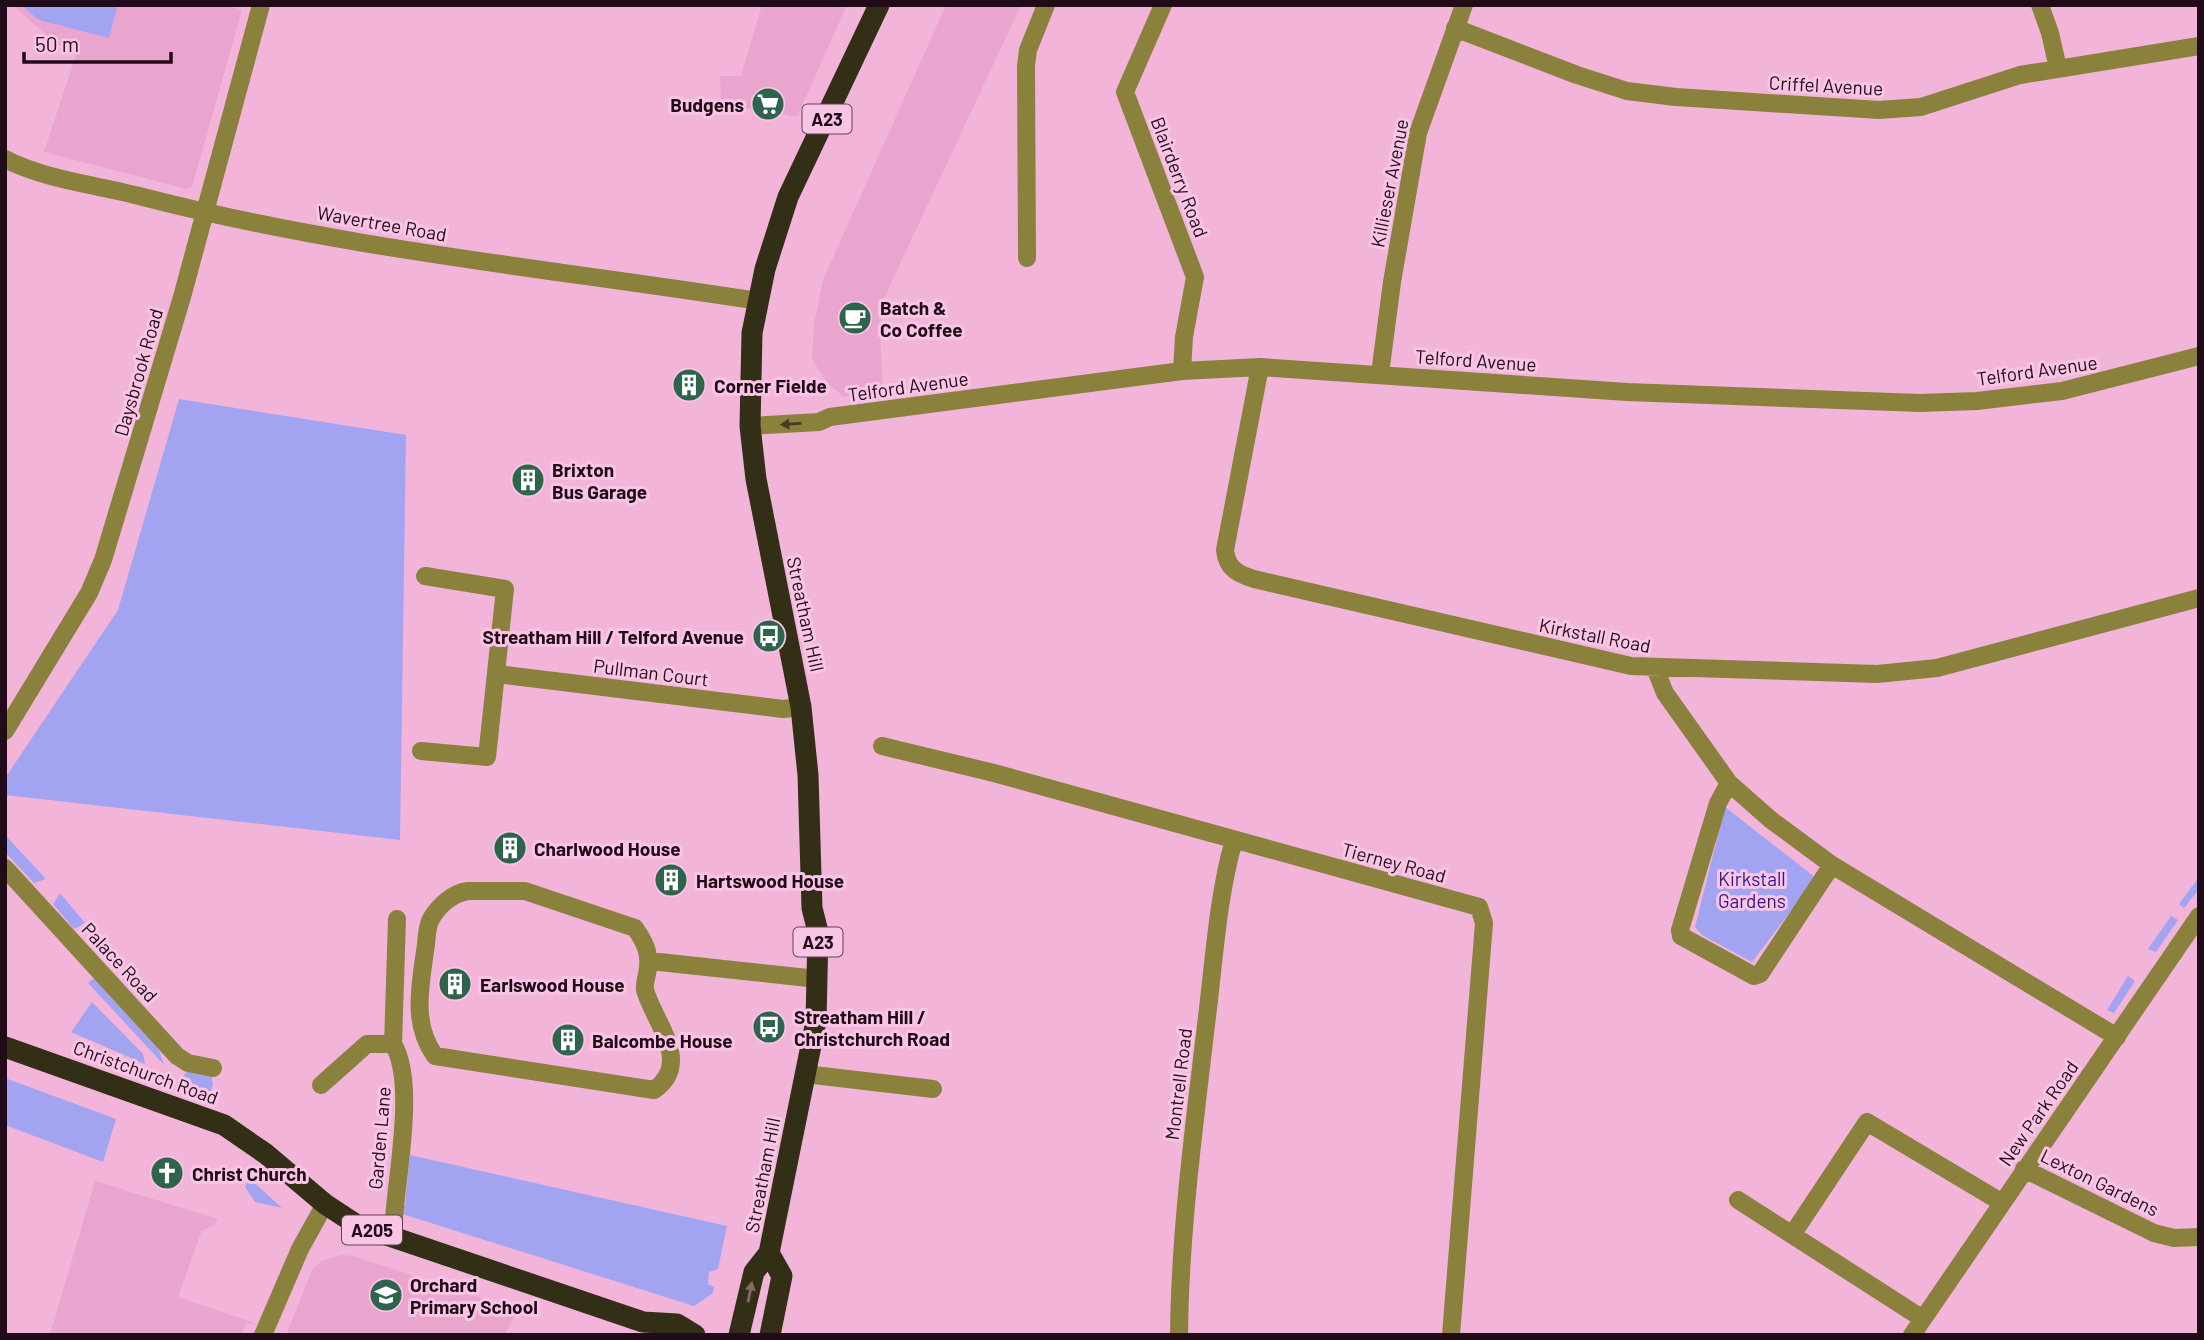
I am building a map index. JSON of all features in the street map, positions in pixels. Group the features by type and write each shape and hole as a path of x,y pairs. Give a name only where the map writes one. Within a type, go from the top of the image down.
{"highway":[{"name":"Streatham Hill","path":"739,1335 754,1272 769,1253 816,1021 818,932 812,908 808,775 801,707 762,519 750,426 751,349 758,301 788,197 872,7"},
{"name":"Christchurch Road","path":"5,1047 224,1125 266,1154 325,1204 357,1224 387,1237 649,1328 677,1324 695,1335"},
{"name":"Streatham Hill","path":"769,1253 782,1276 770,1335"}],"street":[{"name":"Daysbrook Road","path":"5,731 89,593 103,561 205,212 261,5"},
{"path":"1027,258 1026,66 1028,50 1046,5"},
{"name":"Blairderry Road","path":"1163,5 1125,92 1195,277 1184,337 1182,371"},
{"name":"Killieser Avenue","path":"1380,374 1392,282 1416,141 1464,5"},
{"path":"2040,5 2057,68"},
{"name":"Criffel Avenue","path":"1455,28 1606,85 1676,97 1900,110 1932,104 2020,75 2199,46"},
{"name":"Wavertree Road","path":"5,159 33,170 205,212 524,269 758,301"},
{"name":"Telford Avenue","path":"750,426 818,422 830,417 1182,371 1260,368 1628,391 1920,403 2004,399 2062,391 2199,356"},
{"name":"Kirkstall Road","path":"1260,368 1225,550 1226,561 1231,569 1254,579 1595,659 1655,668 1877,674 1919,672 2199,597"},
{"path":"421,751 486,757 505,589 425,576"},
{"path":"1655,668 1665,693 1729,783 1771,820 1832,865 2117,1037"},
{"name":"Pullman Court","path":"497,674 783,709 801,707"},
{"name":"Tierney Road","path":"882,746 994,773 1469,903 1482,911 1484,923 1451,1335"},
{"path":"1729,783 1718,803 1680,930 1681,936 1754,976 1759,974 1832,865"},
{"name":"Montrell Road","path":"1179,1335 1181,1256 1191,1150 1217,940 1234,840"},
{"name":"Palace Road","path":"5,868 176,1061 213,1068"},
{"path":"525,891 635,928 646,944 650,961 645,989 665,1028 670,1051 670,1067 664,1083 654,1090 435,1056 426,1042 419,998 430,920 455,893 525,891"},
{"name":"New Park Road","path":"1912,1335 2199,916"},
{"name":"Garden Lane","path":"387,1237 394,1219 405,1080 401,1056 393,1044 397,919"},
{"path":"650,961 817,979"},
{"path":"321,1085 368,1044 393,1044"},
{"path":"805,1073 933,1090"},
{"path":"1792,1235 1867,1122 2001,1202"},
{"name":"Lexton Gardens","path":"2025,1169 2154,1233 2174,1238 2199,1237"},
{"path":"1738,1200 1923,1319"},
{"path":"263,1335 300,1249 325,1204"}],"shaded area":[{"path":"12,5 226,5 242,10 192,187 187,189 44,152 76,55 51,39"},
{"path":"762,5 847,5 797,117 721,104 720,76 741,76"},
{"path":"946,5 1021,5 879,309 883,392 844,397 828,384 812,359 814,324 823,280"},
{"path":"95,1181 218,1219 213,1226 202,1230 178,1297 266,1327 246,1323 242,1335 50,1335"},
{"name":"Orchard Primary School","path":"342,1255 353,1256 517,1310 505,1335 286,1335 312,1270 321,1261"}],"green space":[{"path":"21,5 118,5 109,38 39,20"},
{"path":"179,399 406,435 400,840 5,795 5,778 118,610"},
{"name":"Kirkstall Gardens","path":"1725,807 1816,878 1752,962 1702,935 1695,927"},
{"path":"6,836 46,879 34,883 5,852"},
{"path":"2199,877 2199,889 2184,908 2179,904"},
{"path":"60,893 85,923 74,929 53,904"},
{"path":"2171,916 2178,920 2156,952 2148,949"},
{"path":"2128,976 2135,981 2114,1013 2107,1010"},
{"path":"94,978 159,1050 164,1065 88,983"},
{"path":"92,1002 143,1054 145,1064 71,1032"},
{"path":"188,1071 211,1075 213,1084 210,1094 176,1083"},
{"path":"5,1078 116,1119 103,1162 5,1125"},
{"path":"410,1155 727,1226 718,1269 709,1272 708,1284 714,1287 713,1293 694,1306 399,1213 400,1206 405,1206"},
{"path":"249,1178 282,1208 255,1202 245,1187"}],"place":[{"name":"Budgens","path":"768,104"},
{"name":"Batch & Co Coffee","path":"855,318"},
{"name":"Corner Fielde","path":"689,385"},
{"name":"Brixton Bus Garage","path":"528,480"},
{"name":"Streatham Hill / Telford Avenue","path":"769,636"},
{"name":"Charlwood House","path":"510,848"},
{"name":"Hartswood House","path":"671,880"},
{"name":"Earlswood House","path":"455,984"},
{"name":"Streatham Hill / Christchurch Road","path":"769,1027"},
{"name":"Balcombe House","path":"568,1040"},
{"name":"Christ Church","path":"167,1173"},
{"name":"Orchard Primary School","path":"386,1295"}]}
